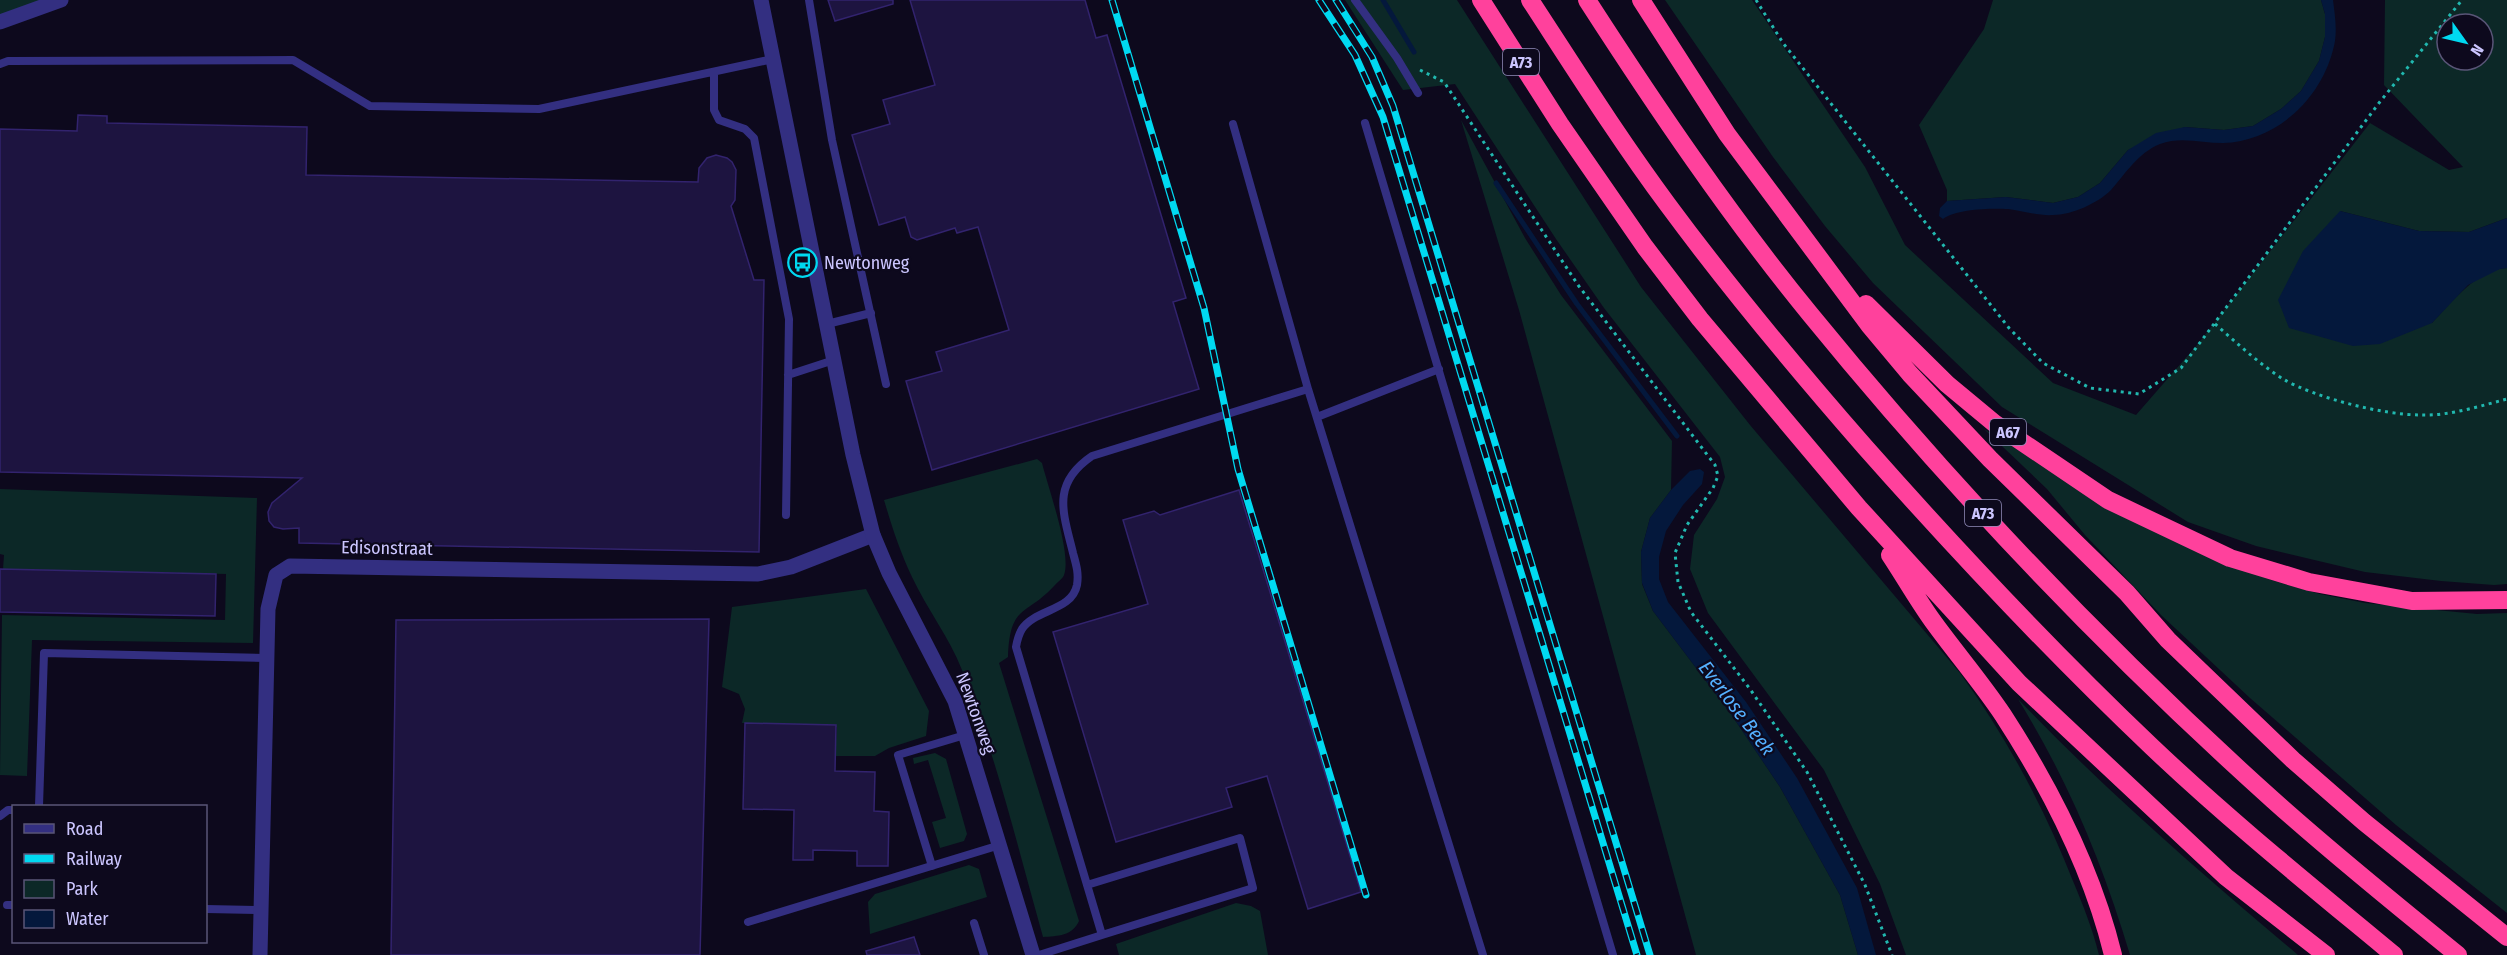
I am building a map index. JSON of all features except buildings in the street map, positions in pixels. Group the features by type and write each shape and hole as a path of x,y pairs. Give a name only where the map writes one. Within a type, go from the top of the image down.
{"highway":[{"name":"A73","path":"1481,0 1560,124 1645,247 1700,319 1859,508 2019,683 2226,877 2326,955"},
{"name":"A73","path":"1530,0 1668,204 1779,348 1912,500 2031,628 2153,748 2250,836 2394,955"},
{"name":"A73","path":"1587,0 1744,228 1809,313 1941,468 2073,609 2179,713 2274,801 2458,955"},
{"name":"A73","path":"1641,0 1727,134 1869,325 1910,374 1990,459 2127,593 2168,640 2293,760 2355,814 2507,937"},
{"name":"A67","path":"1820,258 1947,384 1994,423 2108,500 2230,558 2309,582 2412,601 2507,600"},
{"name":"A73","path":"1859,508 1932,619 2002,713 2037,771 2067,827 2102,914 2113,955"}],"street":[{"path":"0,22 61,0"},
{"name":"Newtonweg","path":"761,0 834,360 873,535 889,573 955,701 1034,955"},
{"name":"Edisonstraat","path":"260,955 268,609 276,575 290,566 758,574 791,567 873,535"}],"lane":[{"path":"809,0 832,140 886,384"},
{"path":"1355,0 1397,58 1418,93"},
{"path":"0,64 8,61 292,60 370,106 539,109 773,59"},
{"path":"714,72 714,110 719,120 745,129 754,138 789,319 786,515"},
{"path":"1365,123 1613,955"},
{"path":"1233,124 1308,390 1483,955"},
{"path":"827,324 870,313"},
{"path":"788,375 834,360"},
{"path":"1317,417 1438,369"},
{"path":"1102,935 1016,647 1021,630 1030,620 1069,600 1076,588 1078,573 1063,511 1062,494 1069,477 1078,465 1092,456 1308,390"},
{"path":"39,805 44,653 267,658"},
{"path":"932,866 898,755 965,735"},
{"path":"1039,955 1252,888 1240,838 1087,885"},
{"path":"748,922 1000,845"},
{"path":"207,909 261,910"},
{"path":"974,922 984,955"}],"path":[{"path":"1756,0 1783,43 2009,328 2043,363 2090,388 2139,394 2181,368 2379,103 2462,0"},
{"path":"1397,58 1444,82 1578,285 1715,465 1718,476 1713,488 1687,525 1675,553 1678,582 1691,612 1750,689 1808,772 1865,885 1892,955"},
{"path":"2214,323 2286,380 2329,399 2421,415 2470,409 2507,399"}],"green space":[{"path":"0,0 41,0 0,15"},
{"path":"1345,0 1457,0 1641,287 1750,425 1960,673 1977,698 2009,748 2050,826 2084,908 2099,955 1906,955 1880,884 1824,770 1708,613 1690,569 1694,535 1717,499 1725,477 1720,457 1604,308 1455,84 1403,90"},
{"path":"1665,0 1752,0 1865,167 1905,245 2053,383 2136,415 2197,345 2370,123 2449,170 2463,167 2384,85 2385,0 2507,0 2507,218 2469,232 2419,231 2340,211 2432,323 2465,288 2485,274 2507,268 2507,584 2441,581 2365,572 2256,546 2188,522 2002,407 1873,283 1825,226 1773,157"},
{"path":"1993,0 2321,0 2325,14 2325,37 2319,61 2301,91 2281,109 2253,126 2224,130 2185,127 2128,150 2100,183 2078,197 2053,203 2006,197 1947,201 1947,190 1919,125 1984,29"},
{"path":"1461,120 1525,238 1561,295 1672,441 1671,490 1650,518 1641,552 1642,584 1653,611 1731,714 1780,787 1840,895 1858,955 1696,955 1519,310"},
{"path":"1984,429 2237,568 2320,594 2365,603 2477,614 2507,613 2507,913 2396,825 2250,698 2161,615 2085,535 2047,489"},
{"path":"1037,459 1042,463 1054,503 1066,565 1064,575 1060,580 1016,619 1009,640 1008,657 999,663 1079,921 1073,930 1043,937 1006,802 962,670 908,568 884,500"},
{"path":"0,489 257,498 253,643 32,640 27,776 0,775 2,615 225,620 226,574 3,569 4,555 0,554"},
{"path":"866,589 929,711 926,736 889,748 875,756 835,756 837,727 742,723 745,709 739,694 722,687 732,607"},
{"path":"2018,699 2155,831 2298,955 2130,955 2083,823 2053,760"},
{"path":"935,753 946,759 967,834 964,841 940,848 932,822 946,818 928,760 914,764 913,758"},
{"path":"969,865 979,869 987,897 870,934 868,902 875,894"},
{"path":"1236,903 1251,906 1260,911 1268,955 1119,955 1116,944"}],"water":[{"path":"2321,0 2333,0 2335,19 2335,44 2327,68 2306,101 2278,126 2261,135 2223,143 2176,140 2160,144 2139,158 2106,195 2068,213 2048,215 1992,209 1965,211 1943,219 1939,216 1940,208 1947,201 2006,197 2053,203 2078,197 2100,183 2128,150 2156,133 2185,127 2224,130 2253,126 2281,109 2301,91 2319,61 2325,37 2325,14"},
{"path":"2340,211 2419,231 2469,232 2507,218 2507,268 2500,269 2468,285 2432,323 2380,344 2353,346 2289,328 2278,300 2303,251"},
{"name":"Everlose Beek","path":"1700,469 1704,472 1702,484 1683,505 1666,531 1659,557 1659,579 1668,602 1746,702 1797,778 1857,888 1876,955 1858,955 1840,895 1780,787 1731,714 1653,611 1642,583 1641,552 1650,518 1671,490 1690,471"}],"waterway":[{"path":"1383,0 1414,52"},
{"path":"1496,183 1577,304 1677,436"}],"railway":[{"path":"1112,0 1204,308 1238,469 1366,895"},
{"path":"1319,0 1355,55 1383,117 1637,955"},
{"path":"1336,0 1372,57 1393,106 1650,955"}],"place":[{"name":"Newtonweg","path":"803,263"}]}
